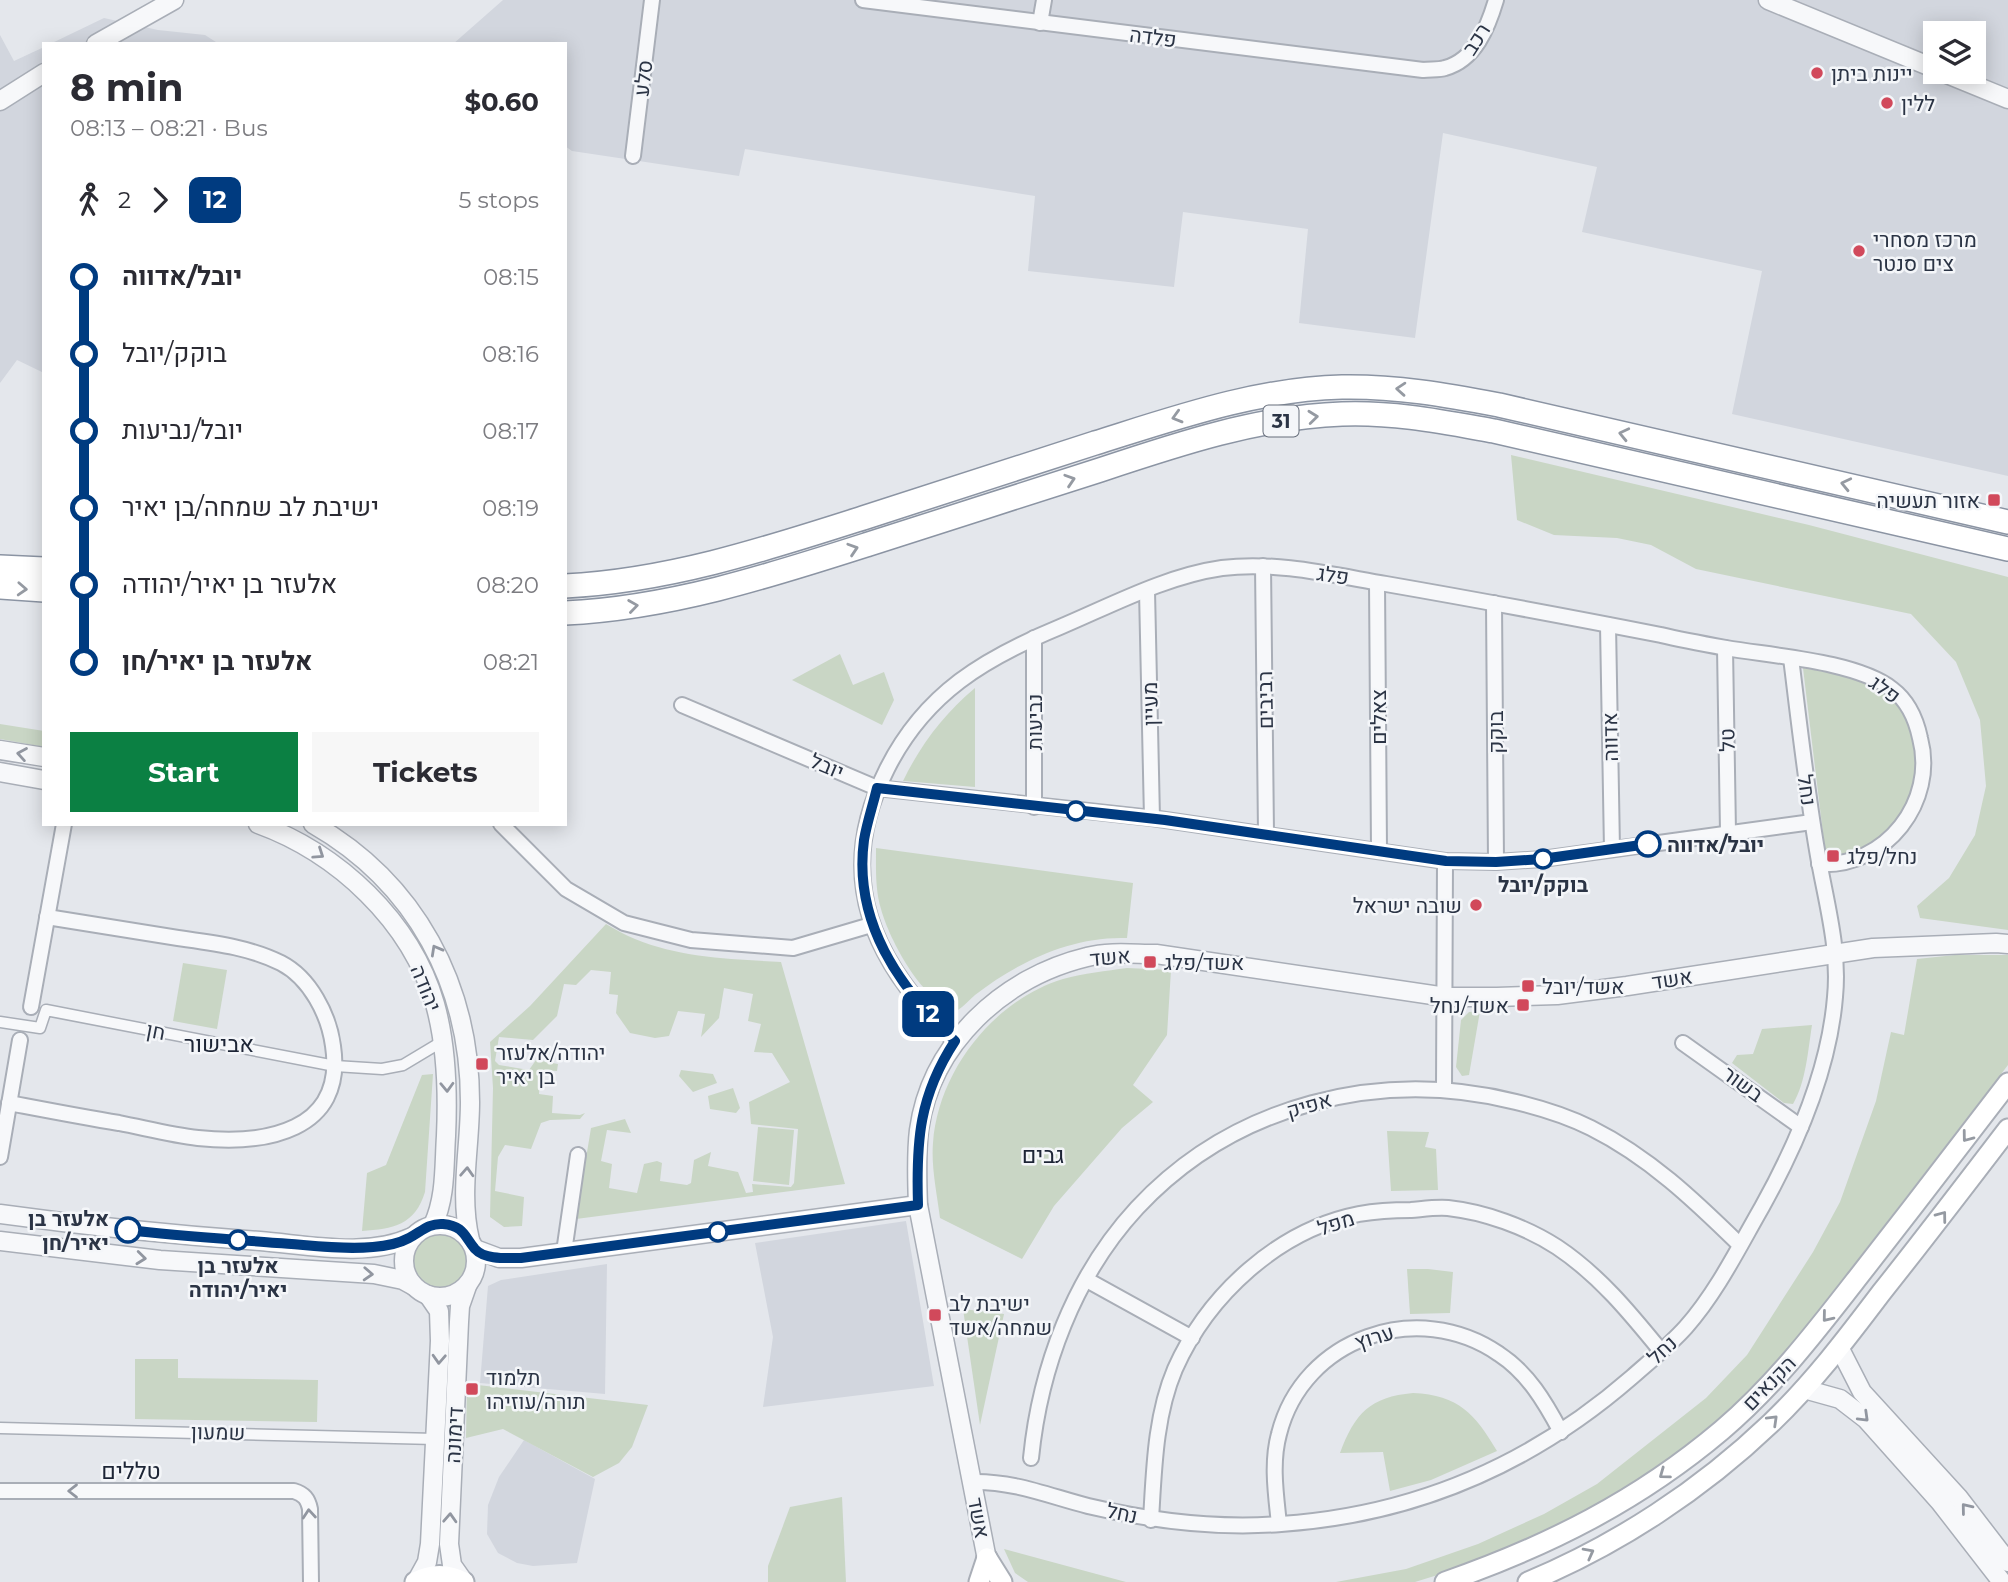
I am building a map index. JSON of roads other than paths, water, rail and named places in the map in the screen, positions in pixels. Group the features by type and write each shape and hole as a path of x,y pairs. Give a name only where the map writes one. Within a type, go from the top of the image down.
{"highway":[{"name":"31","path":"567,586 644,578 714,563 839,526 1180,416 1269,395 1340,387 1415,390 1499,405 2008,522"},
{"name":"31","path":"567,613 648,604 721,589 1186,442 1274,422 1342,414 1412,417 1494,431 2008,549"},
{"path":"0,567 42,569"},
{"path":"0,587 42,590"}],"main road":[{"name":"הקנאים","path":"1445,1582 1508,1560 1574,1529 1650,1484 1721,1430 1760,1394 1806,1342 2008,1083"},
{"name":"הקנאים","path":"1528,1582 1588,1554 1665,1507 1740,1451 1804,1389 1839,1347 2008,1129"},
{"path":"979,1582 987,1558"},
{"path":"987,1558 1002,1582"},
{"path":"415,1582 439,1575 464,1582"}],"street":[{"path":"100,42 174,0"},
{"name":"סלע","path":"634,156 652,0"},
{"name":"פלדה","path":"863,0 961,6 1040,23 1382,66 1444,69"},
{"path":"1040,23 1044,0"},
{"name":"רכב","path":"1444,69 1462,61 1475,49 1496,0"},
{"path":"1799,0 1923,51"},
{"path":"1777,2 1923,64"},
{"path":"0,99 42,74"},
{"path":"1986,77 2008,86"},
{"path":"1971,84 2008,99"},
{"name":"פלג","path":"955,1041 934,1021 900,979 886,957 872,925 863,876 864,839 877,788 895,752 946,691 991,658 1147,591 1190,575 1223,568 1263,566 1377,583 1862,673 1890,687 1903,698 1916,722 1925,768 1921,790 1910,814 1893,837 1878,849 1860,858 1834,865 1819,864"},
{"name":"רביבים","path":"1263,566 1266,833"},
{"name":"צאלים","path":"1377,583 1379,850"},
{"name":"מעיין","path":"1147,591 1152,818"},
{"name":"בוקק","path":"1494,603 1496,862"},
{"name":"אדווה","path":"1608,625 1612,849"},
{"name":"נביעות","path":"1034,638 1034,807"},
{"name":"טל","path":"1725,648 1728,832"},
{"name":"נחל","path":"972,1482 1008,1484 1151,1520 1230,1525 1279,1524 1370,1513 1416,1500 1486,1474 1561,1432 1603,1402 1687,1326 1740,1245 1786,1163 1801,1127 1829,1040 1835,998 1836,953 1812,822 1791,658"},
{"name":"יובל","path":"682,705 877,788 1152,818 1446,861 1542,859 1812,822"},
{"path":"0,750 42,757"},
{"path":"0,772 42,780"},
{"path":"31,1007 64,826"},
{"name":"יהודה","path":"263,826 289,836 327,859 357,884 381,909 419,966 434,1002 443,1041 447,1103 443,1195 433,1225"},
{"name":"יהודה","path":"316,826 358,855 398,895 428,937 452,985 461,1018 469,1071 465,1196 466,1216 473,1244"},
{"path":"502,826 566,888 624,923 691,940 793,948 872,925"},
{"path":"1444,1089 1446,861"},
{"path":"9,1103 197,1138 253,1138 293,1129 309,1119 328,1096 334,1081 333,1044 318,1001 302,979 285,965 238,947 47,917"},
{"name":"אשד","path":"992,1582 918,1205 917,1162 919,1129 943,1059 978,1016 1014,988 1062,965 1099,955 1156,954 1446,997 1497,997 1571,993 1627,986 1836,953 1935,945 2008,944"},
{"name":"חן","path":"0,1022 40,1028 46,1010 335,1066 382,1069 403,1065 443,1041"},
{"path":"0,1157 20,1040"},
{"name":"בשור","path":"1683,1042 1801,1127"},
{"name":"אפיק","path":"1031,1458 1034,1428 1047,1370 1062,1328 1114,1236 1137,1208 1192,1161 1256,1122 1298,1107 1370,1091 1444,1089 1487,1095 1539,1108 1588,1127 1655,1168 1687,1193 1740,1245"},
{"path":"564,1252 578,1155"},
{"path":"1,1239 160,1260 374,1274 403,1280 421,1290 449,1296 497,1264 521,1258 918,1205"},
{"name":"מפל","path":"1151,1520 1154,1470 1165,1399 1175,1371 1192,1338 1225,1291 1255,1264 1292,1240 1325,1224 1358,1214 1447,1208 1493,1218 1556,1246 1582,1265 1613,1293 1661,1352"},
{"path":"0,1214 151,1233 346,1247 386,1246 412,1237"},
{"path":"421,1290 405,1271 407,1245 422,1229 433,1225 454,1227 473,1244 499,1258 521,1258"},
{"path":"471,1280 477,1266 473,1244"},
{"name":"דימונה","path":"464,1582 452,1565 449,1544 460,1306 471,1280"},
{"path":"1087,1280 1192,1338"},
{"name":"דימונה","path":"415,1582 428,1559 440,1320 436,1304 421,1290"},
{"name":"ערוץ","path":"1279,1524 1275,1462 1278,1436 1287,1410 1304,1384 1323,1363 1348,1344 1367,1335 1424,1327 1455,1333 1479,1342 1501,1354 1524,1375 1542,1398 1561,1432"},
{"path":"1839,1347 1862,1392 1958,1497 2008,1562"},
{"path":"1804,1389 1840,1399 1866,1419 1940,1502 2002,1582"},
{"name":"שמעון","path":"0,1428 435,1439"},
{"path":"0,1491 294,1490 308,1501 310,1509 311,1582"}],"place":[{"name":"יינות ביתן","path":"1817,73"},
{"name":"ללין","path":"1887,103"},
{"name":"מרכז מסחרי צים סנטר","path":"1859,251"},
{"name":"אזור תעשיה","path":"1994,500"},
{"name":"יובל/אדווה","path":"1648,844"},
{"name":"נחל/פלג","path":"1833,856"},
{"name":"בוקק/יובל","path":"1543,859"},
{"name":"שובה ישראל","path":"1476,905"},
{"name":"אשד/פלג","path":"1150,962"},
{"name":"אשד/יובל","path":"1528,986"},
{"name":"אשד/נחל","path":"1523,1005"},
{"name":"יהודה/אלעזר בן יאיר","path":"482,1064"},
{"name":"אלעזר בן יאיר/חן","path":"128,1230"},
{"name":"אלעזר בן יאיר/יהודה","path":"238,1240"},
{"name":"ישיבת לב שמחה/אשד","path":"935,1315"},
{"name":"תלמוד תורה/עוזיהו","path":"472,1389"}],"district":[{"name":"אבישור","path":"219,1044"},
{"name":"גבים","path":"1043,1155"},
{"name":"טללים","path":"131,1471"}]}
